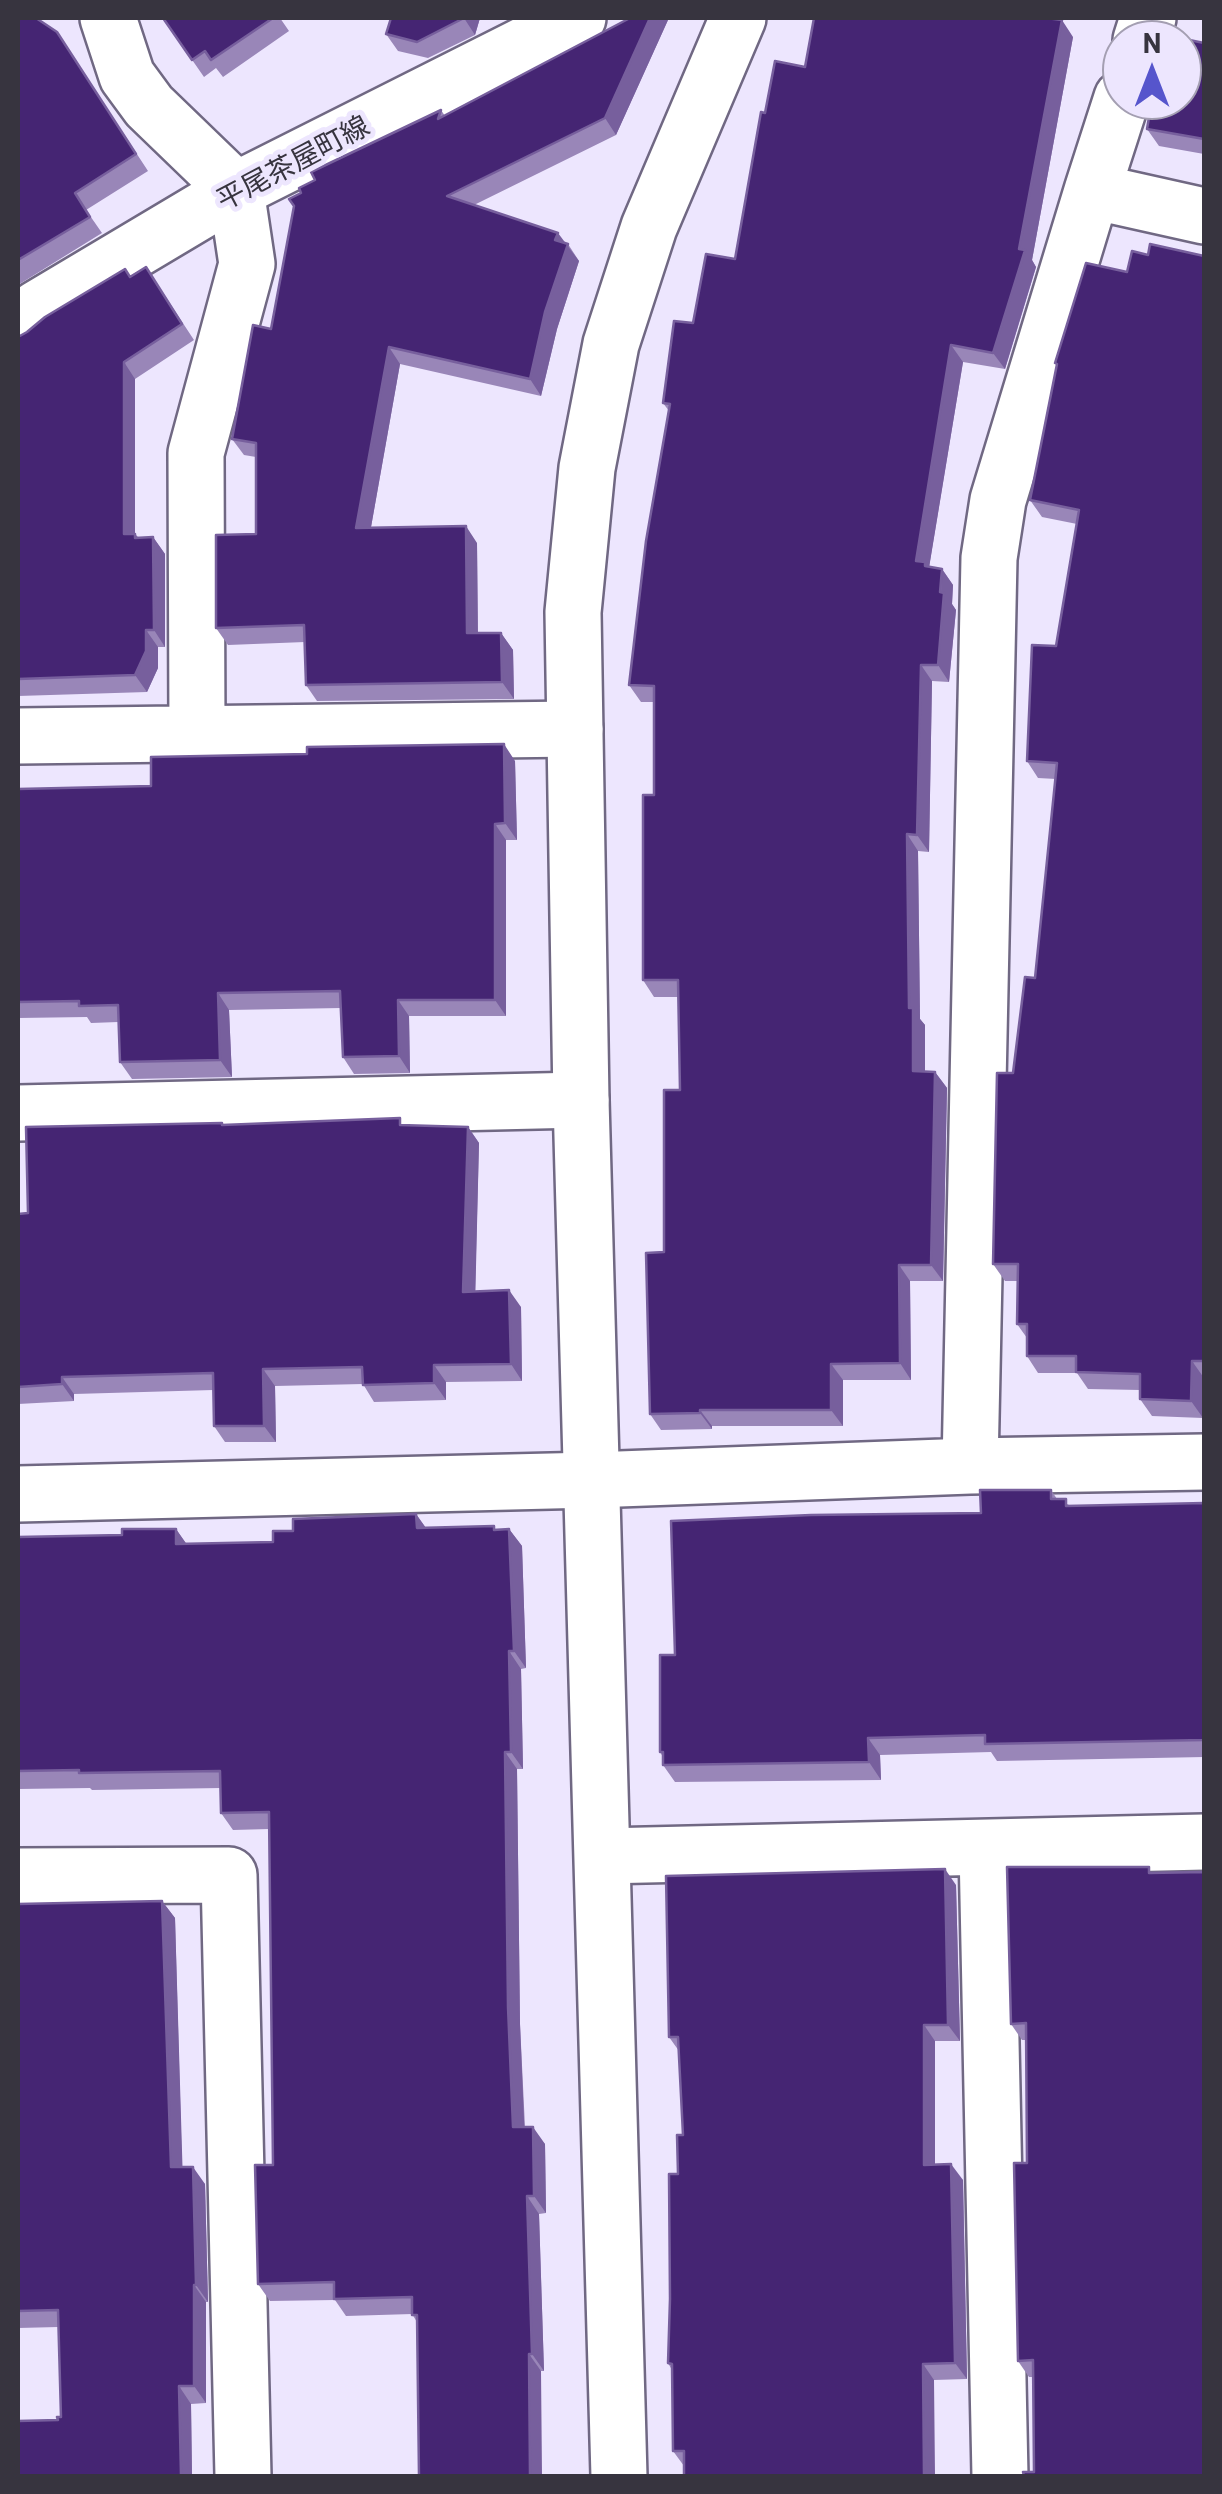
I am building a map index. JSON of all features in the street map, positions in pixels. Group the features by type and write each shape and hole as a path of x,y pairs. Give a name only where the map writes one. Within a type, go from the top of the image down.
{"street":[{"path":"108,18 126,76 149,106 236,190 246,264 196,453 197,733"},
{"name":"平尾茶屋町線","path":"18,324 38,308 236,190 578,18"},
{"path":"619,2476 581,1100 573,612 586,468 612,344 649,227 738,18"},
{"path":"970,1466 989,558 998,500 1115,120"},
{"path":"1092,192 1204,216"},
{"path":"18,736 575,729"},
{"path":"18,1112 581,1100"},
{"path":"18,1494 1204,1462"},
{"path":"602,1856 1204,1842"},
{"path":"987,1849 1000,2476"},
{"path":"18,1876 229,1875 243,2476"}],"building":[{"path":"18,18 36,18 57,32 136,154 75,193 90,217 18,260"},
{"path":"163,18 273,18 211,60 205,51 192,60"},
{"path":"391,18 464,18 417,42 386,34"},
{"path":"630,18 650,18 605,118 447,196 558,233 555,240 568,244 545,312 530,379 389,347 356,528 466,526 467,633 501,633 502,682 306,685 304,625 216,628 216,535 256,534 256,443 232,439 253,325 271,329 294,206 289,199 315,180 311,172 441,110 438,119"},
{"path":"814,18 1062,20 1019,249 1025,250 993,353 951,345 916,561 942,569 940,592 944,593 938,665 921,665 917,835 907,834 913,1071 935,1072 931,1265 899,1265 900,1363 831,1364 831,1410 650,1414 646,1253 664,1252 664,1090 680,1090 678,980 643,980 643,795 654,795 654,686 629,685 646,541 670,404 663,403 674,321 693,323 706,254 735,259 761,112 765,113 775,61 805,67"},
{"path":"1204,43 1204,139 1147,129 1149,120 1202,120"},
{"path":"1150,244 1204,256 1204,1361 1192,1361 1191,1401 1140,1399 1140,1374 1076,1372 1076,1356 1027,1356 1027,1324 1017,1324 1018,1264 993,1264 997,1073 1013,1073 1025,977 1035,978 1057,763 1027,761 1032,645 1056,646 1079,510 1030,500 1055,363 1086,263 1127,272 1132,251 1148,255"},
{"path":"146,267 182,324 124,362 124,534 153,537 154,630 146,630 146,651 135,675 18,679 18,337 125,269 130,277"},
{"path":"504,744 505,823 495,824 495,1000 398,1000 399,1056 343,1057 340,991 218,993 220,1060 120,1062 118,1005 18,1002 18,789 151,786 151,757 307,754 307,747"},
{"path":"400,1118 400,1125 468,1127 463,1292 509,1290 511,1364 434,1365 434,1383 363,1385 362,1367 263,1369 264,1426 214,1426 213,1373 62,1377 62,1384 18,1387 18,1214 28,1213 26,1127"},
{"path":"980,1490 1051,1490 1051,1499 1066,1499 1066,1506 1204,1503 1204,1740 985,1744 985,1735 868,1738 869,1762 663,1765 660,1655 675,1655 671,1521 981,1513"},
{"path":"416,1514 417,1528 509,1529 514,1651 509,1651 511,1752 505,1752 508,2007 513,2127 533,2127 534,2196 527,2196 532,2354 530,2476 419,2476 417,2315 412,2315 412,2297 334,2299 334,2282 258,2284 255,2165 273,2165 269,1812 221,1813 220,1771 18,1771 18,1537 122,1535 122,1529 176,1529 176,1544 273,1542 273,1531 293,1531 293,1519"},
{"path":"1007,1867 1149,1867 1149,1873 1204,1872 1204,2476 1024,2476 1023,2472 1034,2472 1033,2360 1018,2361 1014,2163 1027,2163 1026,2023 1011,2024"},
{"path":"945,1869 948,2025 924,2025 924,2165 951,2164 955,2363 923,2364 924,2476 684,2476 684,2451 673,2451 672,2364 668,2363 669,2174 678,2174 677,2135 683,2135 678,2037 669,2037 666,1876"},
{"path":"162,1901 171,2167 193,2167 194,2386 179,2386 181,2476 18,2476 18,2421 61,2417 58,2310 18,2311 18,1904"}]}
